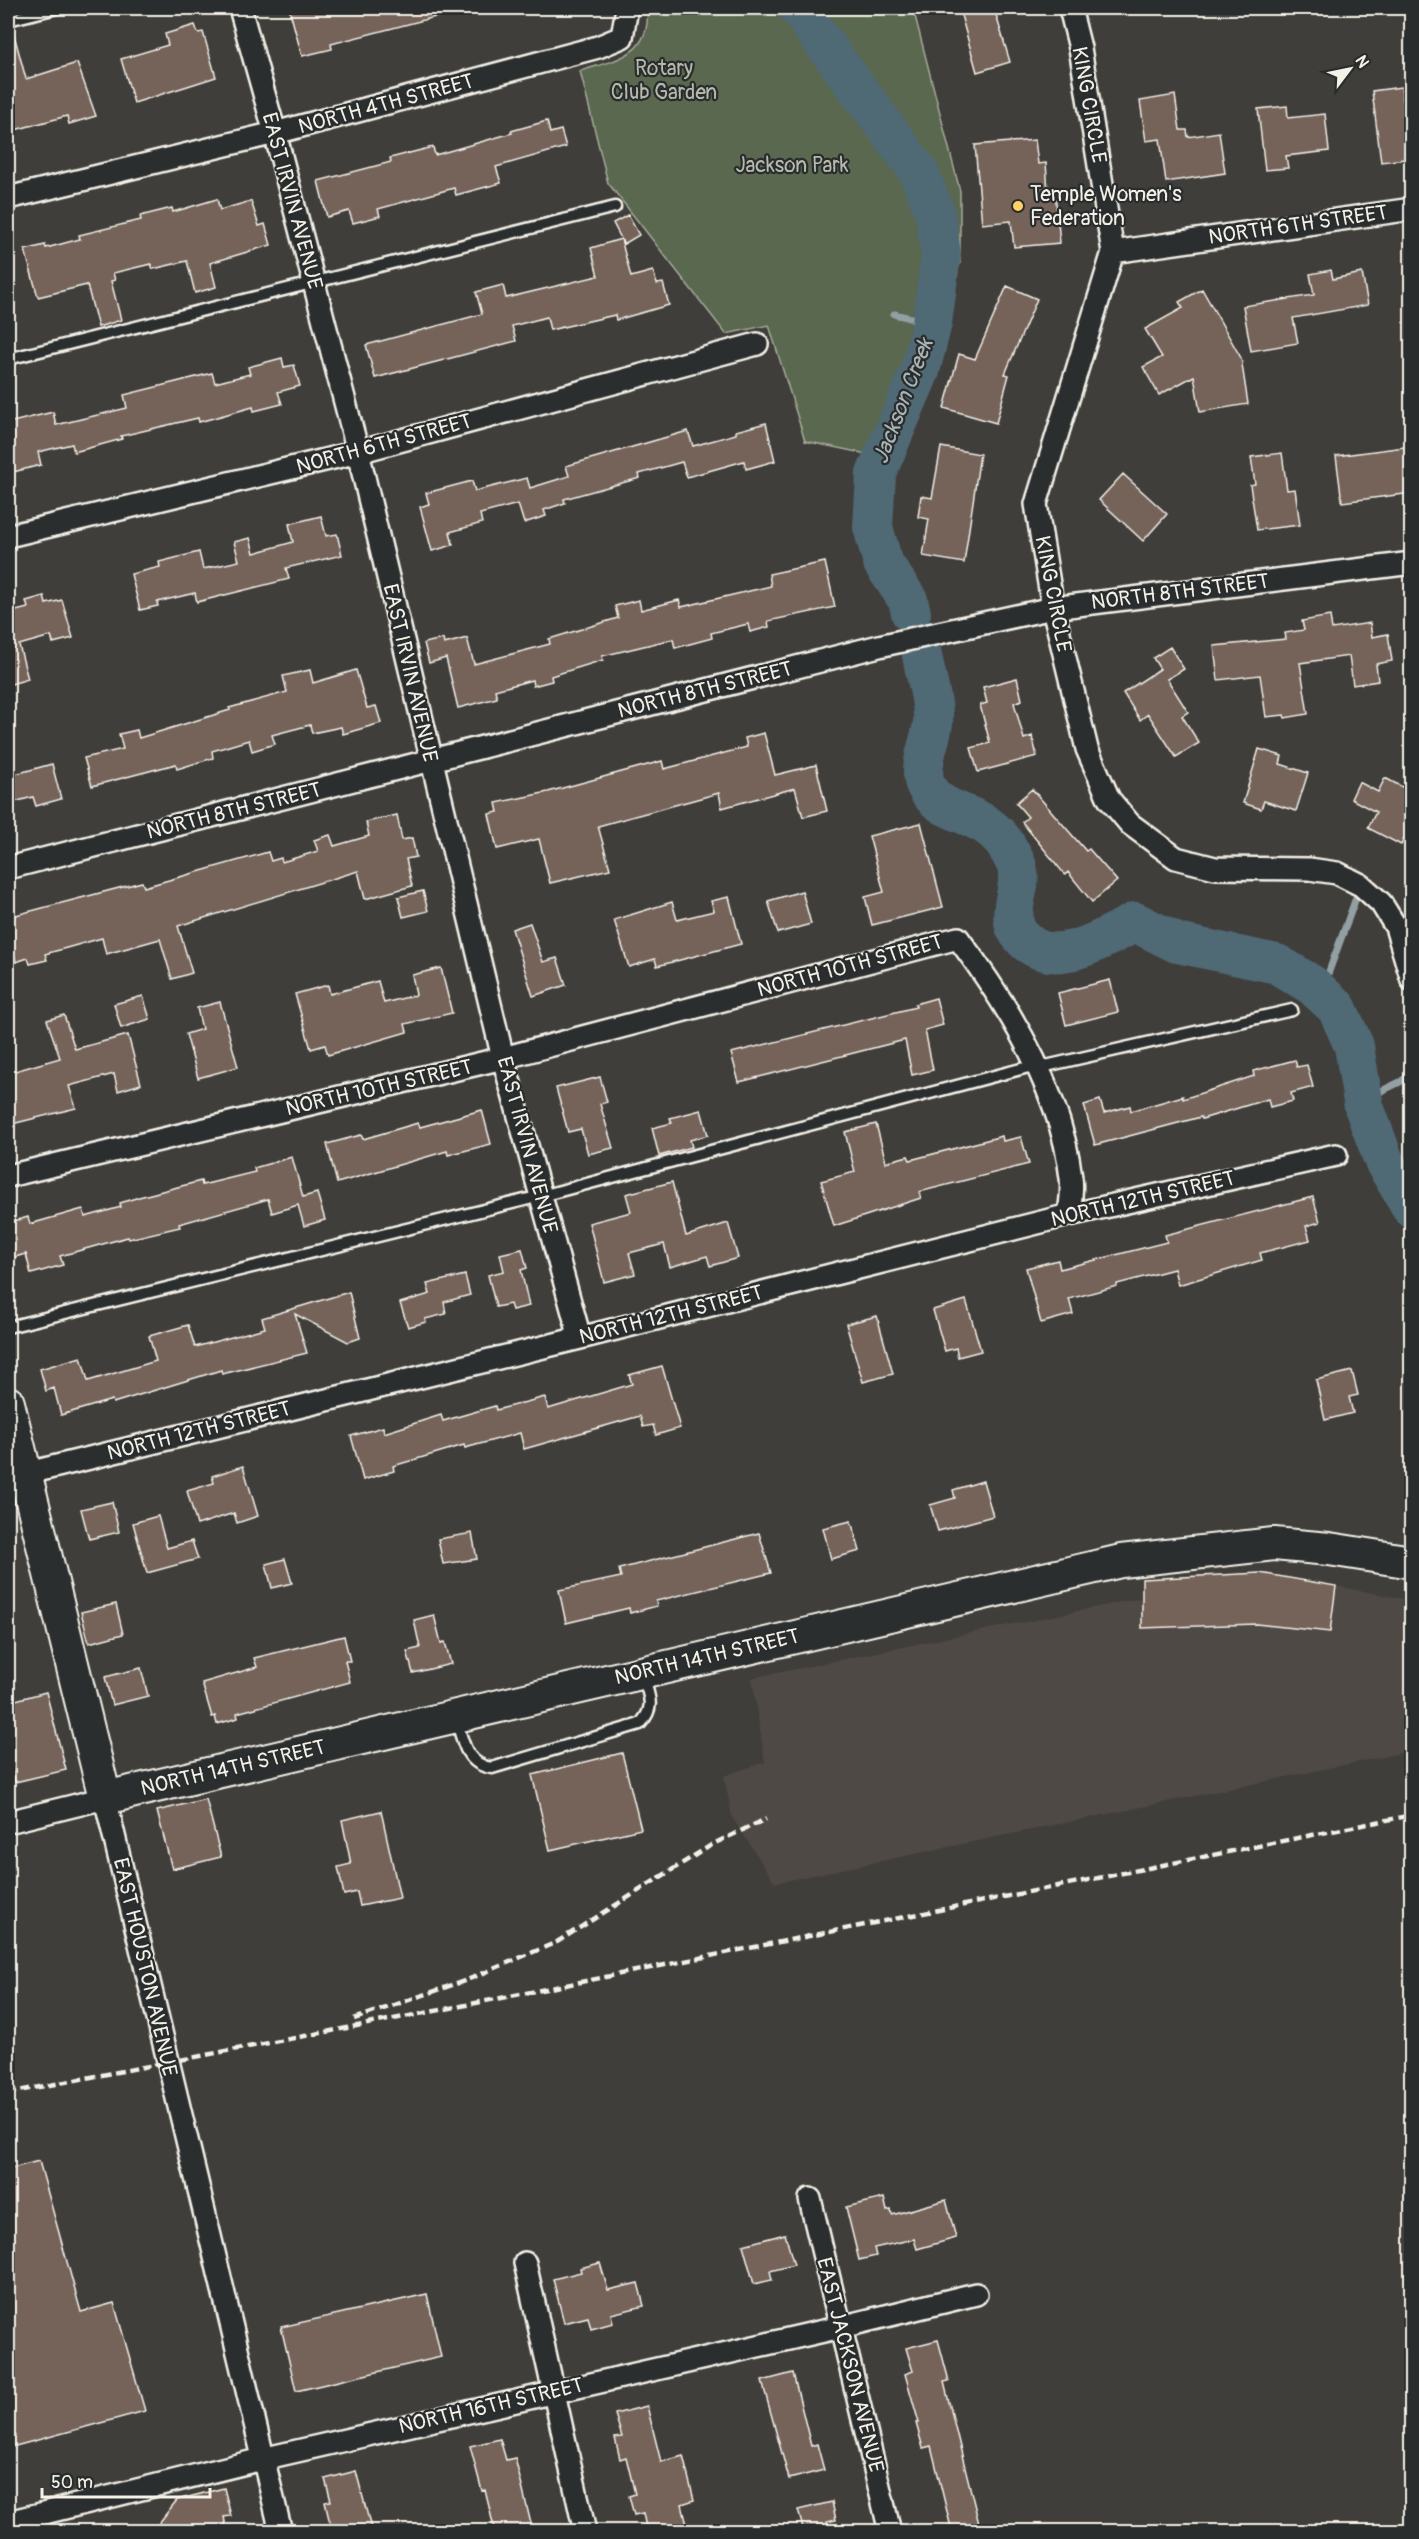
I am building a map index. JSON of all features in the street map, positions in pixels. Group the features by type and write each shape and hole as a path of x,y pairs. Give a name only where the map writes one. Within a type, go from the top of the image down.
{"street":[{"name":"EAST IRVIN AVENUE","path":"240,8 358,452 430,761 503,1058 580,1338"},
{"name":"NORTH 4TH STREET","path":"8,198 275,133 598,47 622,37 627,8"},
{"name":"KING CIRCLE","path":"1070,8 1080,48 1113,252 1036,504 1053,608 1088,749 1109,799 1130,824 1176,858 1215,868 1309,869 1337,873 1361,885 1381,903 1396,927 1412,980"},
{"name":"NORTH 6TH STREET","path":"1113,252 1412,209"},
{"name":"NORTH 6TH STREET","path":"8,536 358,452 758,344"},
{"name":"NORTH 8TH STREET","path":"8,868 879,646 1053,608 1412,563"},
{"name":"NORTH 10TH STREET","path":"8,1176 503,1058 958,938 981,968 1036,1067"},
{"path":"1036,1067 1064,1135 1072,1181 1069,1215"},
{"name":"NORTH 12TH STREET","path":"16,1476 1069,1215 1335,1155"},
{"name":"EAST HOUSTON AVENUE","path":"8,1403 16,1476 105,1798 281,2532"},
{"name":"NORTH 14TH STREET","path":"8,1822 1121,1561 1274,1544 1402,1560"},
{"name":"EAST JACKSON AVENUE","path":"810,2199 890,2532"},
{"path":"525,2264 585,2532"},
{"name":"NORTH 16TH STREET","path":"8,2522 262,2459 976,2294"}],"lane":[{"path":"8,20 57,8"},
{"path":"8,359 615,207"},
{"path":"8,1327 541,1196 1036,1067 1292,1010"},
{"path":"456,1716 467,1754 476,1763 492,1768 640,1724 650,1714 651,1703 643,1672"}],"shaded area":[{"path":"1336,1586 1408,1600 1412,1619 1411,1751 775,1883 732,1817 724,1776 765,1762 752,1678 1141,1598 1143,1628 1255,1624 1330,1632"}],"green space":[{"name":"Jackson Park","path":"647,8 913,8 960,191 960,263 890,459 805,441 769,325 726,334 608,183 580,71 618,59 637,46 644,37"}],"building":[{"path":"289,8 446,8 447,14 331,44 332,49 302,56"},
{"path":"959,8 994,8 1010,62 977,72"},
{"path":"195,25 198,33 203,32 216,77 134,103 121,59 168,45 165,34"},
{"path":"13,31 26,79 77,63 96,116 69,124 67,116 11,131 8,117 8,32"},
{"path":"1401,87 1406,119 1412,118 1412,158 1381,162 1372,91"},
{"path":"1175,95 1180,130 1187,130 1188,137 1219,132 1225,173 1166,182 1160,139 1146,141 1140,101"},
{"path":"1287,106 1288,118 1325,114 1329,151 1286,156 1288,168 1265,170 1258,109"},
{"path":"547,121 550,133 561,130 566,147 496,167 501,183 456,195 454,188 378,209 380,216 353,223 349,211 327,217 318,181 391,162 390,158 433,147 435,155"},
{"name":"Temple Women's Federation","path":"1035,140 1038,164 1046,163 1048,191 1055,191 1060,243 1014,247 1011,221 982,224 975,145"},
{"path":"217,199 220,210 251,201 259,226 265,224 271,245 210,263 216,287 195,293 187,261 153,269 151,264 113,273 115,280 111,281 121,320 98,327 87,285 38,297 25,250 45,245 46,248 80,239 79,235 141,220 140,216 172,208 173,212"},
{"path":"628,215 639,235 624,244 613,223"},
{"path":"621,239 631,277 653,271 657,284 663,283 669,305 616,320 615,315 550,330 547,317 512,326 516,341 375,378 366,345 482,314 476,292 503,285 506,298 598,276 591,248"},
{"path":"1331,270 1333,279 1362,273 1368,305 1293,318 1298,343 1251,351 1243,306 1314,295 1310,274"},
{"path":"1007,286 1037,299 1005,374 1009,375 996,423 944,408 959,354 975,359"},
{"path":"1202,289 1241,358 1248,404 1200,412 1194,376 1159,395 1143,367 1162,357 1145,329 1183,308 1179,302"},
{"path":"282,358 284,367 294,365 300,386 278,392 282,404 254,411 253,407 199,422 198,418 121,436 122,439 74,452 72,444 38,452 41,465 13,472 8,449 8,423 53,412 56,425 127,408 124,395 212,373 215,383 250,374 248,367"},
{"path":"766,423 775,461 746,469 744,461 687,477 682,462 639,474 640,478 564,499 565,503 544,510 546,516 524,523 518,504 480,514 482,523 450,532 453,545 432,551 420,507 429,504 426,493 472,481 475,491 527,478 530,488 569,476 566,466 688,431 693,446"},
{"path":"1412,446 1412,493 1342,502 1336,456"},
{"path":"941,447 980,454 964,563 923,556 929,519 918,517 921,496 932,498"},
{"path":"1282,453 1287,490 1295,489 1300,525 1257,530 1250,485 1255,484 1251,457"},
{"path":"1123,474 1167,514 1143,541 1099,500"},
{"path":"321,516 326,536 337,534 342,555 286,568 289,579 197,602 195,593 157,602 158,606 140,610 131,574 160,567 159,562 199,552 203,569 239,561 234,542 250,538 254,553 293,542 289,524"},
{"path":"825,562 835,607 768,621 769,627 750,632 748,624 711,633 712,638 675,648 673,639 602,656 603,660 551,676 552,681 533,686 532,680 495,690 497,698 458,708 446,658 429,663 424,643 443,639 444,644 467,638 474,664 550,644 549,639 618,618 615,606 639,600 641,610 679,600 681,607 771,586 769,574"},
{"path":"44,596 46,604 62,600 73,638 53,643 51,636 19,645 28,679 8,685 8,613 28,608 26,601"},
{"path":"1330,616 1332,629 1370,623 1372,637 1388,634 1392,661 1376,664 1378,681 1353,685 1349,656 1300,663 1308,714 1285,718 1284,715 1266,717 1260,675 1218,680 1214,646 1286,639 1285,633 1304,630 1302,621"},
{"path":"1170,647 1184,669 1167,679 1188,712 1182,716 1199,743 1176,757 1148,714 1140,720 1123,693 1160,669 1153,658"},
{"path":"310,670 313,683 356,670 367,708 376,706 381,723 343,734 341,727 312,733 310,725 272,735 275,744 252,751 249,740 212,751 213,758 177,769 176,764 92,786 84,758 123,749 119,734 137,730 139,738 230,710 229,708 287,692 283,676"},
{"path":"1017,678 1022,700 1014,703 1024,739 1032,736 1037,756 978,772 971,748 990,743 980,705 987,703 983,687"},
{"path":"764,733 775,775 816,765 827,811 803,817 795,788 722,808 719,793 598,826 610,869 550,883 539,839 497,849 489,814 498,812 496,803 548,792 662,761 664,769 747,747 745,738"},
{"path":"1259,749 1282,756 1280,764 1308,773 1296,811 1264,801 1261,809 1243,803"},
{"path":"52,764 61,799 36,806 33,797 14,802 8,776"},
{"path":"1385,778 1412,792 1412,824 1401,845 1368,828 1376,812 1351,799 1359,782 1378,792"},
{"path":"1032,789 1086,851 1089,849 1117,881 1092,902 1068,872 1065,875 1022,822 1028,817 1016,803"},
{"path":"397,815 402,840 412,838 416,857 406,859 412,886 365,899 358,871 178,926 192,973 172,979 160,939 106,954 102,938 45,954 47,960 30,964 28,958 16,962 8,931 8,917 142,882 144,887 268,852 271,861 281,858 282,862 318,851 314,840 330,835 334,846 369,836 366,822"},
{"path":"921,823 943,907 872,925 865,897 884,892 869,836"},
{"path":"423,891 428,911 403,917 398,897"},
{"path":"802,891 811,924 778,933 768,901"},
{"path":"729,897 741,944 657,966 655,959 629,967 614,920 672,902 677,920 714,911 711,901"},
{"path":"530,923 543,962 557,958 566,985 533,996 512,929"},
{"path":"441,968 452,1013 405,1024 407,1032 328,1055 325,1045 311,1049 295,994 328,985 330,994 378,981 384,1003 416,995 412,975"},
{"path":"1110,980 1118,1012 1066,1025 1058,993"},
{"path":"143,996 150,1019 121,1028 114,1004"},
{"path":"936,998 943,1025 925,1030 933,1070 912,1075 905,1040 739,1082 731,1053 916,1007 915,1004"},
{"path":"220,1002 238,1067 198,1078 186,1034 202,1029 197,1008"},
{"path":"64,1015 75,1049 128,1035 141,1084 118,1091 114,1074 69,1086 76,1108 8,1125 8,1073 60,1058 47,1020"},
{"path":"1295,1060 1297,1067 1307,1065 1313,1087 1291,1093 1293,1101 1270,1107 1268,1099 1202,1119 1201,1117 1095,1145 1084,1105 1100,1100 1104,1113 1130,1106 1131,1111 1183,1096 1183,1099 1254,1076 1253,1071"},
{"path":"600,1077 607,1102 600,1104 613,1148 588,1154 581,1129 568,1132 556,1088"},
{"path":"482,1110 491,1144 448,1155 447,1151 337,1183 327,1144 361,1135 363,1139 418,1123 420,1127"},
{"path":"701,1110 708,1135 690,1140 692,1147 659,1156 652,1128 672,1123 670,1118"},
{"path":"876,1124 886,1162 908,1156 910,1160 1002,1136 1003,1141 1021,1137 1029,1164 919,1192 921,1198 834,1226 821,1181 855,1172 845,1132"},
{"path":"292,1157 303,1197 317,1193 325,1220 304,1226 298,1205 272,1213 268,1199 179,1224 180,1227 129,1239 128,1237 60,1256 63,1265 31,1274 26,1254 11,1258 8,1246 8,1223 28,1217 30,1224 83,1209 85,1217 121,1207 120,1203 139,1197 201,1181 202,1185 255,1172 254,1168"},
{"path":"672,1182 686,1236 728,1223 738,1258 710,1266 707,1256 670,1267 664,1244 629,1253 635,1274 604,1282 589,1223 631,1212 626,1194"},
{"path":"1313,1197 1320,1222 1306,1226 1310,1240 1260,1253 1262,1260 1178,1285 1174,1269 1117,1284 1117,1286 1069,1299 1073,1314 1041,1323 1026,1268 1058,1260 1060,1269 1167,1242 1165,1235"},
{"path":"522,1249 527,1268 521,1270 529,1306 512,1310 510,1304 496,1307 488,1275 504,1271 500,1254"},
{"path":"465,1275 470,1295 444,1302 446,1314 425,1319 426,1322 408,1327 400,1303 430,1294 427,1284"},
{"path":"349,1292 360,1338 348,1342 295,1314 307,1353 222,1374 221,1370 113,1403 112,1400 61,1415 54,1388 46,1391 40,1369 81,1357 88,1381 156,1361 149,1336 188,1325 195,1347 265,1328 262,1318"},
{"path":"966,1300 981,1351 958,1357 956,1348 945,1351 933,1310"},
{"path":"877,1316 893,1374 863,1382 846,1324"},
{"path":"662,1366 680,1428 656,1435 653,1425 643,1427 640,1416 524,1449 520,1433 465,1448 464,1445 393,1466 394,1471 363,1480 351,1436 383,1427 384,1433 441,1415 443,1421 495,1406 496,1410 545,1397 548,1409 632,1384 629,1375"},
{"path":"1352,1371 1358,1395 1349,1397 1353,1413 1325,1420 1316,1380"},
{"path":"243,1466 258,1516 237,1523 234,1513 197,1525 187,1491 214,1483 212,1476"},
{"path":"983,1481 993,1516 938,1531 930,1505 955,1498 953,1490"},
{"path":"112,1502 119,1532 89,1539 81,1509"},
{"path":"158,1516 167,1548 192,1541 198,1559 147,1573 133,1523"},
{"path":"851,1521 860,1551 831,1559 823,1528"},
{"path":"472,1533 477,1559 443,1564 438,1539"},
{"path":"759,1533 771,1573 656,1601 657,1606 630,1613 629,1608 566,1623 559,1590 621,1577 619,1569"},
{"path":"285,1559 292,1583 272,1588 266,1564"},
{"path":"1260,1573 1336,1586 1330,1632 1256,1624 1142,1628 1142,1579"},
{"path":"116,1604 123,1634 89,1643 81,1612"},
{"path":"434,1615 441,1643 445,1642 451,1664 413,1673 407,1651 420,1648 414,1620"},
{"path":"344,1636 350,1661 345,1661 350,1682 237,1713 238,1718 217,1724 215,1716 212,1717 202,1683 257,1667 254,1658"},
{"path":"141,1668 148,1696 112,1705 105,1677"},
{"path":"46,1692 66,1770 15,1782 8,1753 8,1702"},
{"path":"622,1753 641,1829 550,1850 532,1775"},
{"path":"206,1799 221,1857 172,1869 157,1811"},
{"path":"381,1811 400,1898 360,1906 357,1892 344,1895 338,1867 351,1864 342,1820"},
{"path":"39,2161 81,2312 114,2303 145,2411 8,2448 8,2169"},
{"path":"884,2198 887,2211 891,2210 892,2215 946,2200 956,2238 917,2249 914,2239 874,2248 876,2256 859,2260 846,2207"},
{"path":"785,2234 794,2265 770,2271 772,2280 754,2284 743,2245"},
{"path":"600,2263 608,2290 638,2283 644,2306 611,2314 613,2323 591,2329 588,2317 564,2323 553,2279 581,2272 580,2268"},
{"path":"427,2294 441,2357 296,2391 281,2327"},
{"path":"938,2340 949,2381 944,2382 981,2532 952,2532 931,2446 923,2448 916,2423 919,2423 905,2374 913,2371 906,2348"},
{"path":"793,2373 811,2446 817,2444 824,2470 789,2479 762,2381"},
{"path":"647,2406 661,2462 683,2456 694,2500 682,2504 688,2528 675,2532 647,2532 643,2513 634,2515 629,2496 635,2494 626,2457 620,2459 615,2438 622,2437 615,2414"},
{"path":"500,2439 506,2460 515,2458 533,2532 495,2532 485,2490 482,2491 470,2446"},
{"path":"356,2471 372,2532 332,2532 325,2502 331,2501 325,2479"},
{"path":"224,2488 231,2516 224,2517 227,2532 152,2532 177,2500"},
{"path":"832,2502 836,2520 827,2522 829,2532 804,2532 798,2510"}],"waterway":[{"name":"Jackson Creek","path":"798,8 918,171 935,213 941,255 932,323 920,371 876,474 873,527 883,563 908,600 911,613"},
{"path":"894,314 932,323"},
{"name":"Jackson Creek","path":"922,655 933,716 923,771 926,786 939,802 978,820 999,836 1007,847 1018,871 1013,915 1021,937 1041,950 1068,951 1097,942 1135,922 1177,943 1277,964 1312,985 1337,1008 1354,1046 1364,1107 1384,1161 1412,1208"},
{"path":"1321,993 1360,887"},
{"path":"1363,1100 1400,1082 1412,1073"}],"railway":[{"path":"8,2093 456,2007 1412,1815"},
{"path":"354,2019 467,1980 557,1942 713,1844 766,1819"}],"place":[{"name":"Temple Women's Federation","path":"1018,206"}],"park label":[{"name":"Rotary Club Garden","path":"664,80"}]}
